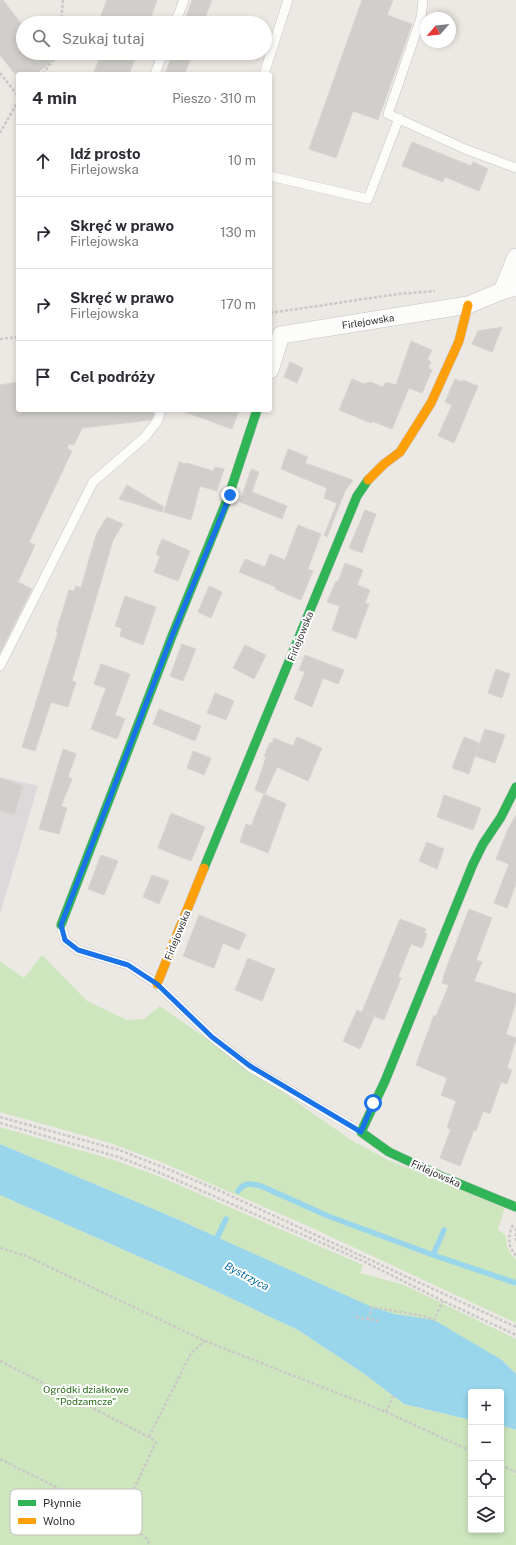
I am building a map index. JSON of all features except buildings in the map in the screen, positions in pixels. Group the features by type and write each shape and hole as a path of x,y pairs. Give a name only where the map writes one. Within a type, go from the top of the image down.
{"street":[{"name":"Firlejowska","path":"272,359 276,336 468,305 509,289 516,257"},
{"name":"Firlejowska","path":"157,984 357,496 369,478 400,452 431,403 459,340 468,305"},
{"name":"Firlejowska","path":"61,925 172,636 230,495 256,412"},
{"path":"361,1132 385,1081 473,864 516,787"},
{"name":"Firlejowska","path":"361,1132 389,1152 452,1181 516,1207"}],"lane":[{"path":"178,16 184,0"},
{"path":"272,49 288,0"},
{"path":"423,0 421,18 388,114 464,149 516,168"},
{"path":"156,72 160,60"},
{"path":"265,72 269,60"},
{"path":"272,176 368,199 399,118"},
{"path":"0,666 93,482 145,437 158,420 160,412"},
{"name":"Firlejowska","path":"61,925 65,940 78,950 128,965 157,984 212,1037 250,1066 361,1132"}],"path":[{"path":"62,16 63,0"},
{"path":"44,72 53,60"},
{"path":"0,73 16,93"},
{"path":"0,133 16,105"},
{"path":"272,313 398,294 442,290"},
{"path":"0,339 16,337"},
{"path":"0,1117 119,1150 160,1166 218,1190 516,1327"},
{"path":"0,1123 118,1157 158,1172 363,1261 442,1301 516,1335"},
{"path":"516,1219 509,1233 510,1246 516,1256"},
{"path":"516,1228 516,1243"},
{"path":"0,1248 24,1255 205,1341 386,1412 468,1450"},
{"path":"368,1319 372,1307 423,1316 434,1320 442,1301"},
{"path":"356,1317 379,1321"},
{"path":"150,1437 191,1353 205,1341"},
{"path":"0,1361 150,1437 156,1442 134,1489"},
{"path":"386,1412 393,1396"},
{"path":"0,1459 60,1489"},
{"path":"504,1466 516,1472"},
{"path":"142,1535 147,1539 150,1545"}],"shaded area":[{"path":"0,777 38,786 0,914"}],"green space":[{"path":"42,955 87,1001 127,1020 144,1019 160,1006 351,1140 388,1160 505,1207 498,1229 506,1236 508,1249 516,1260 516,1323 310,1227 161,1162 107,1142 0,1112 0,961 24,978"},
{"path":"0,1127 114,1160 158,1176 363,1265 360,1273 404,1285 516,1339 516,1374 502,1360 395,1314 367,1306 177,1219 0,1144"},
{"name":"Ogródki działkowe \"Podzamcze\"","path":"0,1195 201,1284 298,1330 363,1373 404,1404 468,1419 468,1533 504,1533 504,1426 516,1430 516,1545 0,1545"}],"water":[{"name":"Bystrzyca","path":"0,1144 177,1219 372,1307 395,1314 434,1320 502,1360 516,1374 516,1430 504,1426 504,1389 468,1389 468,1419 404,1404 363,1373 298,1330 201,1284 0,1195"}],"waterway":[{"path":"238,1191 246,1184 261,1186 328,1216 433,1255 516,1283"},
{"path":"214,1244 226,1219"},
{"path":"433,1255 444,1230"}],"traffic: fast":[{"path":"61,925 172,636 229,495 256,412"},
{"path":"204,868 357,496 368,480"},
{"path":"516,787 501,817 483,844 473,864 385,1081 361,1132 389,1152 445,1178 516,1207"}],"traffic: slow":[{"path":"368,480 384,464 400,452 431,403 459,341 468,305"},
{"path":"157,984 204,868"}],"route":[{"path":"230,495 172,636 61,925 65,940 78,950 128,965 157,984 212,1037 250,1066 361,1132 373,1103"}]}
